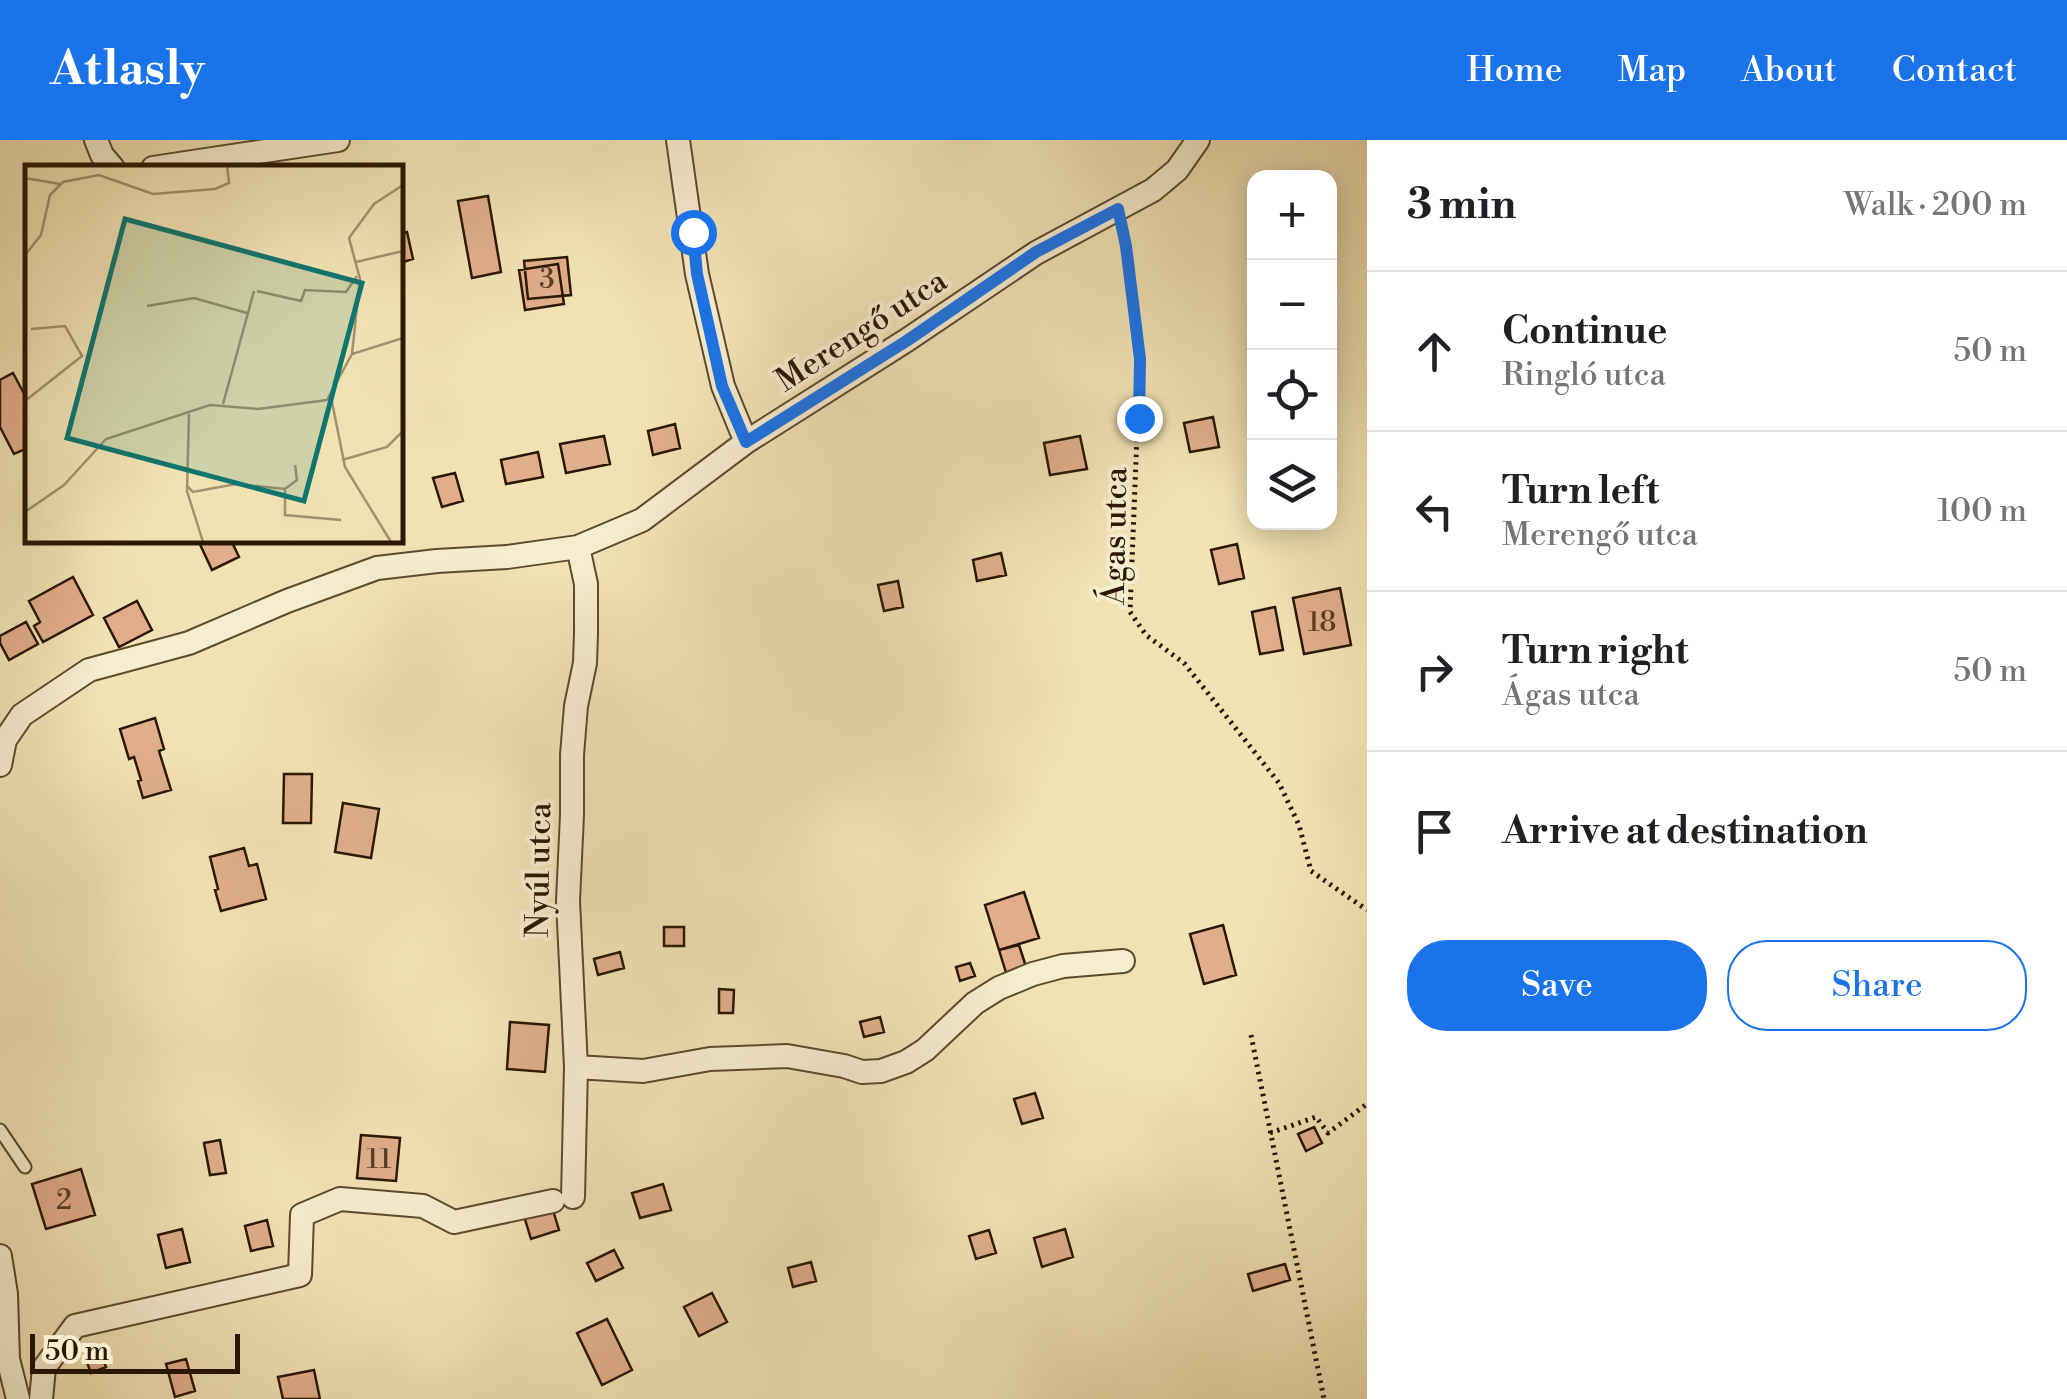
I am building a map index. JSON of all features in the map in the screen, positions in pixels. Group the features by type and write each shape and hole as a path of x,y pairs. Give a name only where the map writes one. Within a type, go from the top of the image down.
{"street":[{"path":"96,140 110,165"},
{"path":"173,165 338,140"},
{"path":"678,140 697,274 722,386 746,442"},
{"name":"Merengő utca","path":"0,765 2,734 22,715 89,670 188,643 377,568 578,547 642,520 746,442 908,340 1036,252 1154,190 1177,170 1198,140"},
{"name":"Nyúl utca","path":"41,1399 44,1368 75,1326 300,1274 302,1214 340,1198 422,1206 454,1222 563,1198 576,1067 568,901 572,754 586,633 586,584 578,547"},
{"path":"576,1067 643,1072 710,1060 788,1056 862,1072 881,1072 926,1050 974,1004 999,988 1063,966 1124,961"},
{"path":"0,1256 6,1294 8,1358 18,1399"}],"lane":[{"path":"0,1130 24,1166"}],"path":[{"name":"Ágas utca","path":"1118,209 1140,359 1130,612 1146,635 1184,663 1279,783 1299,825 1310,871 1367,910"},
{"path":"1250,1035 1324,1399"},
{"path":"1270,1133 1316,1118 1328,1133 1367,1104"}],"building":[{"path":"488,196 501,272 472,278 458,201"},
{"path":"407,232 413,259 402,262 402,233"},
{"path":"567,257 571,295 528,299 524,261"},
{"path":"558,264 564,304 525,310 519,270"},
{"path":"13,373 25,395 25,449 14,454 0,427 0,380"},
{"path":"1213,417 1219,447 1190,452 1184,423"},
{"path":"675,424 680,448 653,455 648,431"},
{"path":"604,436 610,464 566,473 560,444"},
{"path":"1080,436 1087,469 1050,475 1044,443"},
{"path":"538,452 543,477 506,484 501,460"},
{"path":"455,473 463,501 442,507 433,478"},
{"path":"199,542 232,542 239,557 212,570"},
{"path":"1237,544 1244,578 1219,584 1211,550"},
{"path":"1001,553 1006,575 977,581 973,560"},
{"path":"73,577 93,615 43,642 34,626 40,622 29,601"},
{"path":"898,581 903,607 884,611 878,585"},
{"path":"1340,588 1351,645 1304,654 1293,598"},
{"path":"137,601 152,630 119,647 104,618"},
{"path":"1275,607 1283,650 1260,654 1252,612"},
{"path":"26,622 38,644 9,660 0,636"},
{"path":"155,718 164,749 159,751 171,790 143,798 134,757 129,759 120,729"},
{"path":"284,774 312,774 311,823 283,823"},
{"path":"343,803 379,809 371,858 335,852"},
{"path":"244,848 249,866 257,864 266,899 221,911 210,857"},
{"path":"1024,892 1039,938 999,950 985,905"},
{"path":"1223,925 1236,975 1204,984 1190,934"},
{"path":"664,927 684,927 684,946 664,946"},
{"path":"1019,945 1028,973 1008,979 999,950"},
{"path":"620,952 624,968 598,975 594,959"},
{"path":"970,963 975,976 960,981 956,967"},
{"path":"719,989 734,990 733,1013 719,1013"},
{"path":"880,1017 884,1032 864,1037 860,1022"},
{"path":"510,1022 549,1025 545,1072 507,1069"},
{"path":"1035,1093 1043,1118 1022,1124 1014,1099"},
{"path":"1314,1127 1322,1143 1306,1151 1298,1134"},
{"path":"361,1135 400,1138 396,1181 357,1178"},
{"path":"220,1140 226,1173 210,1175 204,1143"},
{"path":"81,1169 95,1215 46,1229 32,1184"},
{"path":"663,1184 671,1210 640,1218 632,1193"},
{"path":"552,1207 559,1230 531,1239 524,1216"},
{"path":"267,1220 273,1246 251,1251 245,1226"},
{"path":"182,1229 190,1262 166,1268 158,1235"},
{"path":"1065,1229 1073,1257 1042,1267 1034,1238"},
{"path":"989,1230 996,1253 976,1259 969,1236"},
{"path":"614,1250 623,1268 596,1281 587,1263"},
{"path":"811,1262 816,1281 793,1287 788,1268"},
{"path":"1285,1264 1290,1280 1253,1291 1248,1274"},
{"path":"712,1293 727,1322 699,1336 684,1307"},
{"path":"607,1319 632,1370 602,1385 577,1333"},
{"path":"100,1352 106,1367 91,1373 85,1357"},
{"path":"186,1359 195,1391 175,1397 166,1364"},
{"path":"314,1370 320,1399 283,1399 278,1377"}],"route":[{"path":"693,232 697,274 722,386 746,442 908,340 1036,252 1118,209 1140,359 1139,418"}]}
